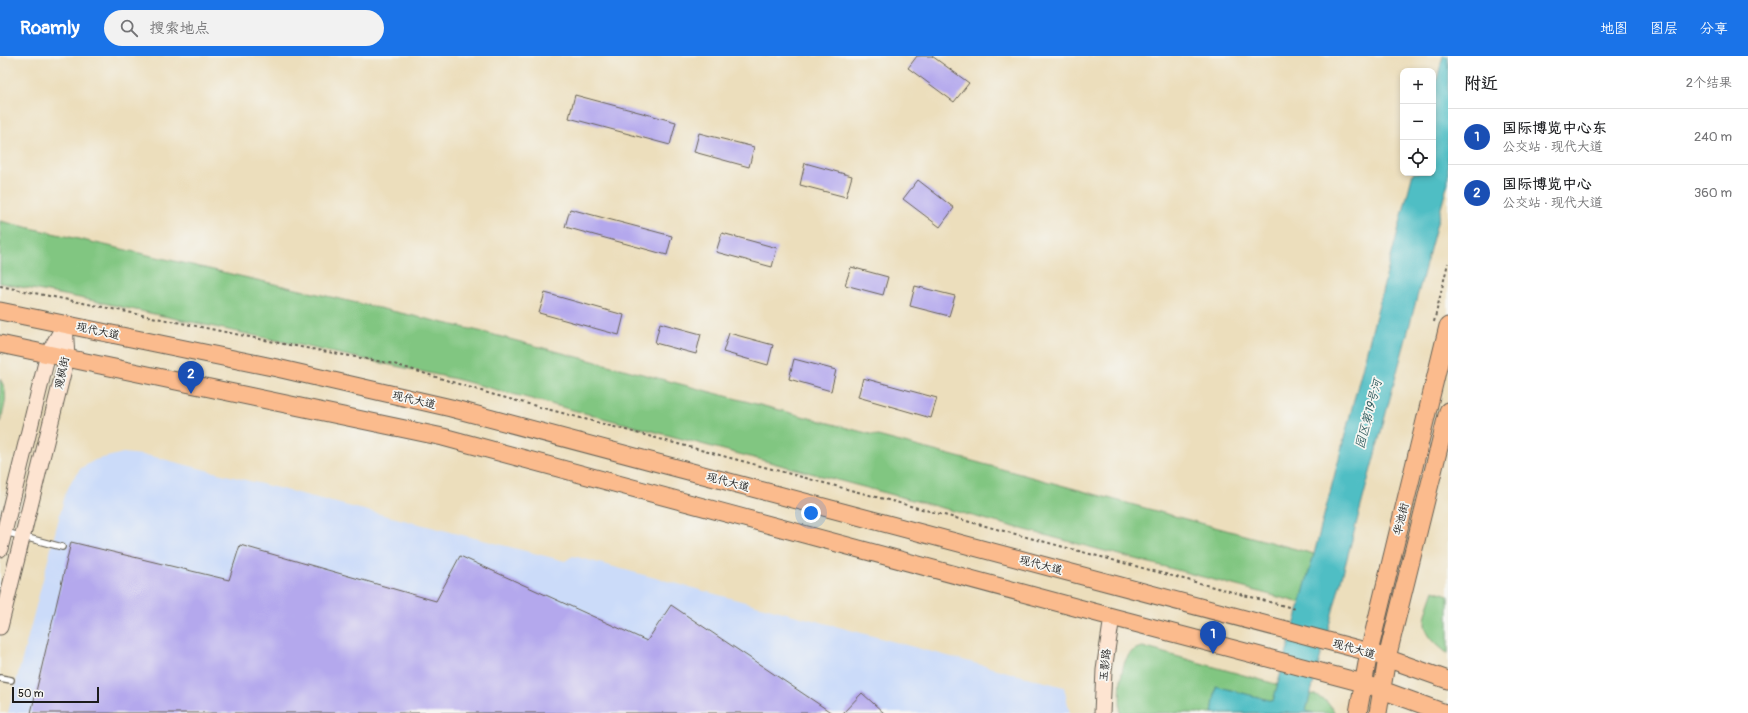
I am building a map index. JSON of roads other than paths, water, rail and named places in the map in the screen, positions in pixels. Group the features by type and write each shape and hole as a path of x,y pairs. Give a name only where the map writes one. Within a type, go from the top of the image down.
{"main road":[{"name":"现代大道","path":"0,311 277,368 451,408 1369,652 1448,680"},
{"name":"华池街","path":"1358,713 1369,652 1448,326"},
{"path":"0,344 443,437 1363,683 1445,713"},
{"name":"华池街","path":"1378,713 1387,658 1448,411"}],"street":[{"name":"观枫街","path":"0,549 48,354 65,324"},
{"name":"观枫街","path":"0,627 67,357 65,324"},
{"name":"玉影路","path":"1102,713 1104,670 1112,617"}],"lane":[{"path":"4,531 62,547"},
{"path":"0,678 11,680"}],"water":[{"name":"园区第19号河","path":"1443,56 1448,56 1448,182 1306,711 1314,713 1212,713 1216,686 1273,701 1314,554 1412,176 1436,176 1436,83"}],"place":[{"name":"国际博览中心","path":"191,394"},
{"name":"国际博览中心东","path":"1213,654"}]}
